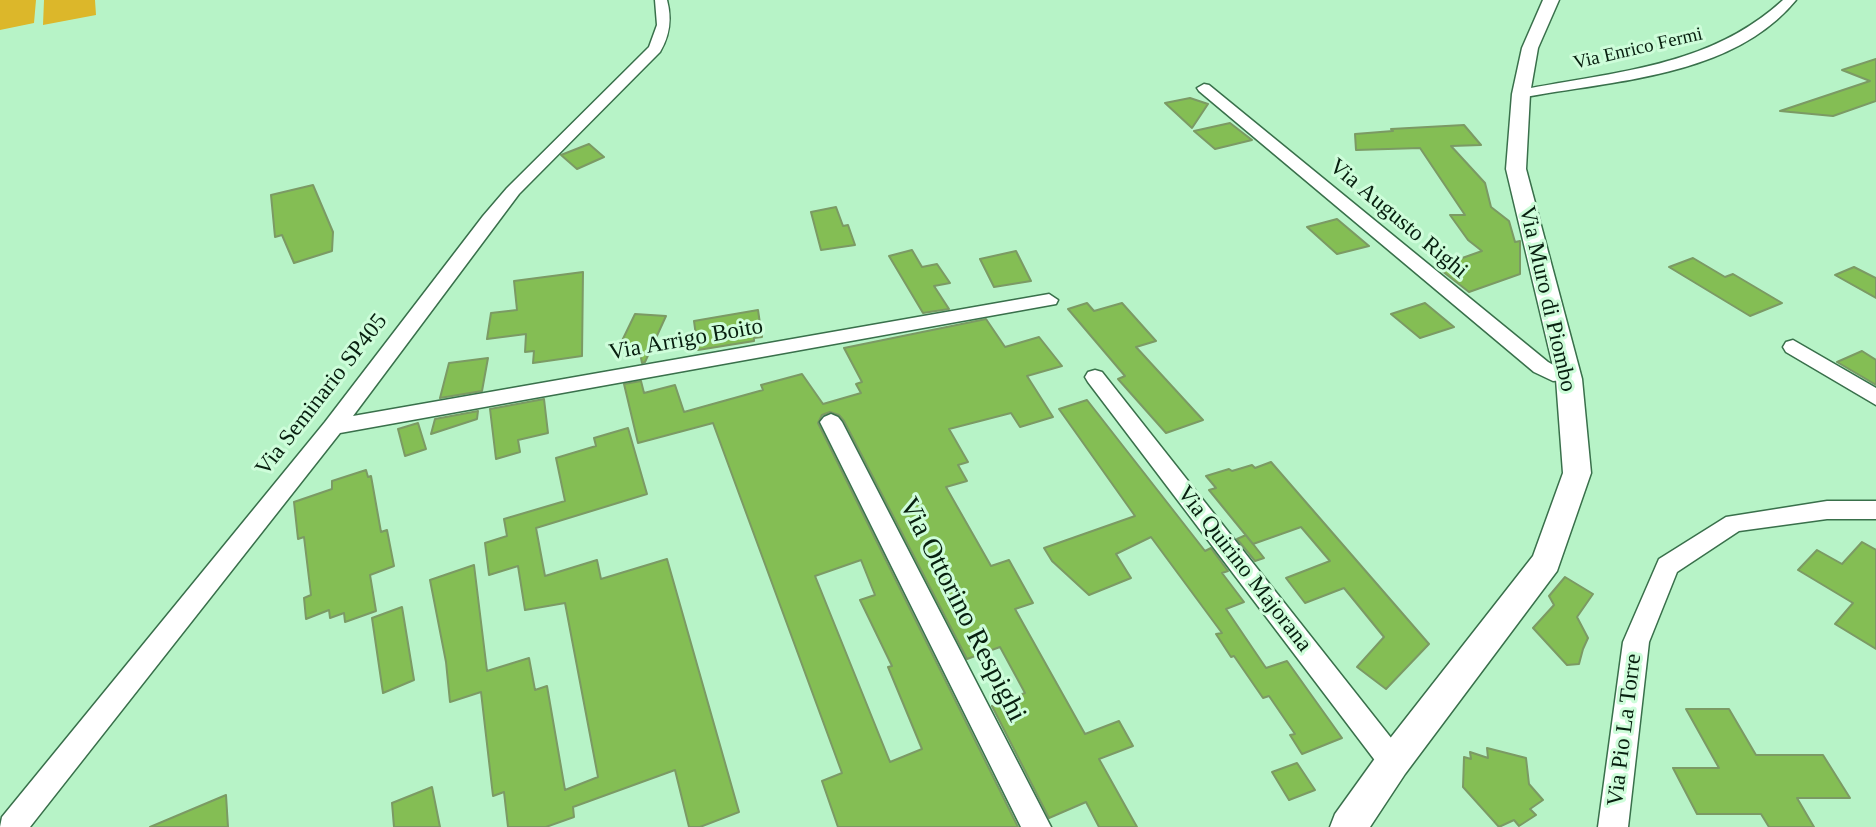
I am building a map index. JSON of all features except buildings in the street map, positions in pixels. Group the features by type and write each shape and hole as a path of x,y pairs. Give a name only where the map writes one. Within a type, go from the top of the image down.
{"street":[{"name":"Via Seminario SP405","path":"12,827 332,427 513,191 655,49 664,35 665,15 661,0"},
{"name":"Via Muro di Piombo","path":"1348,827 1393,762 1546,562 1577,473 1568,374 1516,169 1521,94 1530,48 1551,0"},
{"name":"Via Enrico Fermi","path":"1521,94 1608,79 1679,63 1714,51 1751,34 1790,0"},
{"name":"Via Augusto Righi","path":"1204,88 1541,367 1553,374 1568,374"},
{"name":"Via Arrigo Boito","path":"332,427 1049,300"},
{"path":"1793,347 1876,398"},
{"name":"Via Quirino Majorana","path":"1095,377 1393,762"},
{"name":"Via Ottorino Respighi","path":"831,422 1036,827"},
{"name":"Via Pio La Torre","path":"1613,827 1636,642 1668,566 1734,523 1827,510 1876,510"}],"shaded area":[{"path":"0,0 36,0 34,23 0,30"},
{"path":"44,0 95,0 96,15 43,25"}]}
